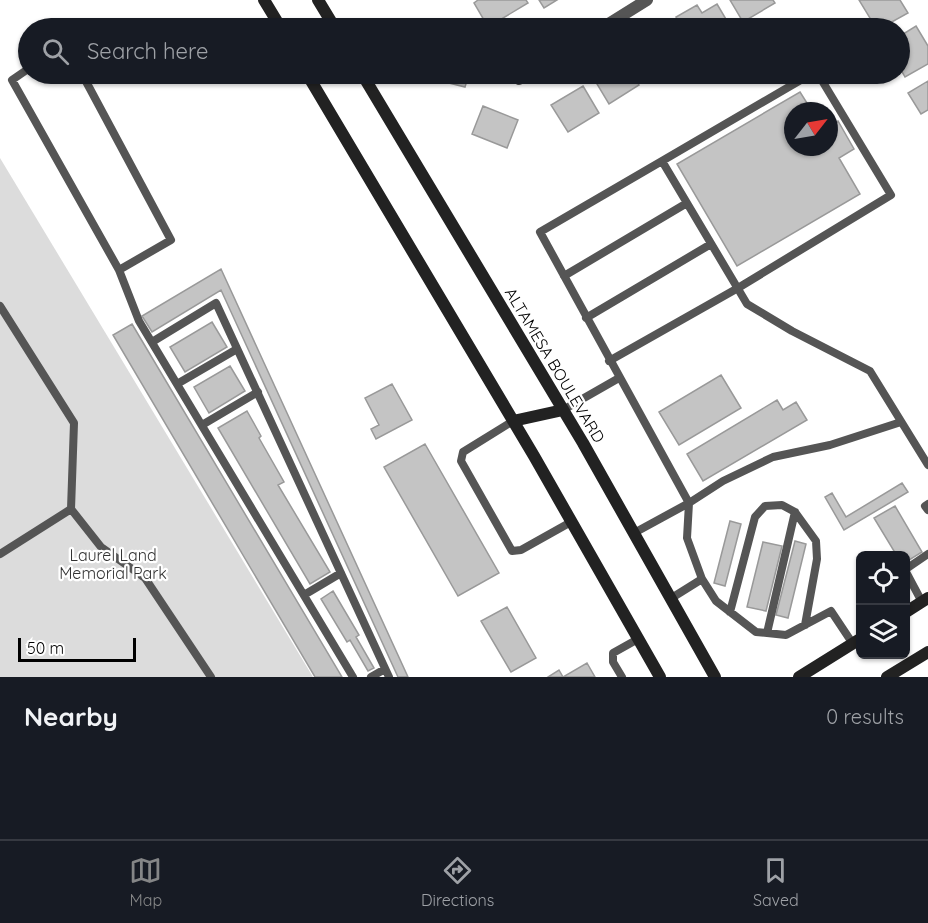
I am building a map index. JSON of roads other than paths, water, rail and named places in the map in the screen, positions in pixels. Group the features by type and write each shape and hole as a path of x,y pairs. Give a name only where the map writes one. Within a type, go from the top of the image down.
{"main road":[{"path":"264,0 275,18"},
{"path":"318,0 329,18"},
{"path":"313,84 513,421 660,677"},
{"name":"ALTAMESA BOULEVARD","path":"368,84 563,410 715,677"},
{"path":"513,421 563,410"},
{"path":"910,609 925,600"},
{"path":"799,677 856,642"},
{"path":"887,677 900,674 928,652"}],"street":[{"path":"618,18 648,0"}],"lane":[{"path":"18,76 12,80 119,270 139,321 353,677"},
{"path":"87,84 171,240 119,270"},
{"path":"794,84 540,232 689,503 687,538 702,579 717,601 756,632 786,635 831,611 856,640"},
{"path":"609,361 738,288 891,195 824,84"},
{"path":"662,161 747,303 792,331 870,371 928,465"},
{"path":"564,276 687,203"},
{"path":"586,318 711,244"},
{"path":"152,342 216,303 387,673 371,677"},
{"path":"0,306 74,423 71,509 100,547 145,578 209,676"},
{"path":"177,384 237,349"},
{"path":"563,410 619,378"},
{"path":"202,425 258,392"},
{"path":"513,421 463,452 460,461 512,550 521,550 571,522"},
{"path":"634,533 689,503 723,481 773,457 830,445 901,422"},
{"path":"928,504 925,506 928,510"},
{"path":"730,612 755,517 765,506 782,505 795,512 816,540 817,559 805,625"},
{"path":"0,554 71,509"},
{"path":"767,633 795,512"},
{"path":"910,567 928,554"},
{"path":"304,595 341,573"},
{"path":"910,576 925,600"},
{"path":"670,599 702,579"},
{"path":"622,677 613,662 613,653 638,639"}],"park label":[{"name":"Laurel Land Memorial Park","path":"113,564"}]}
